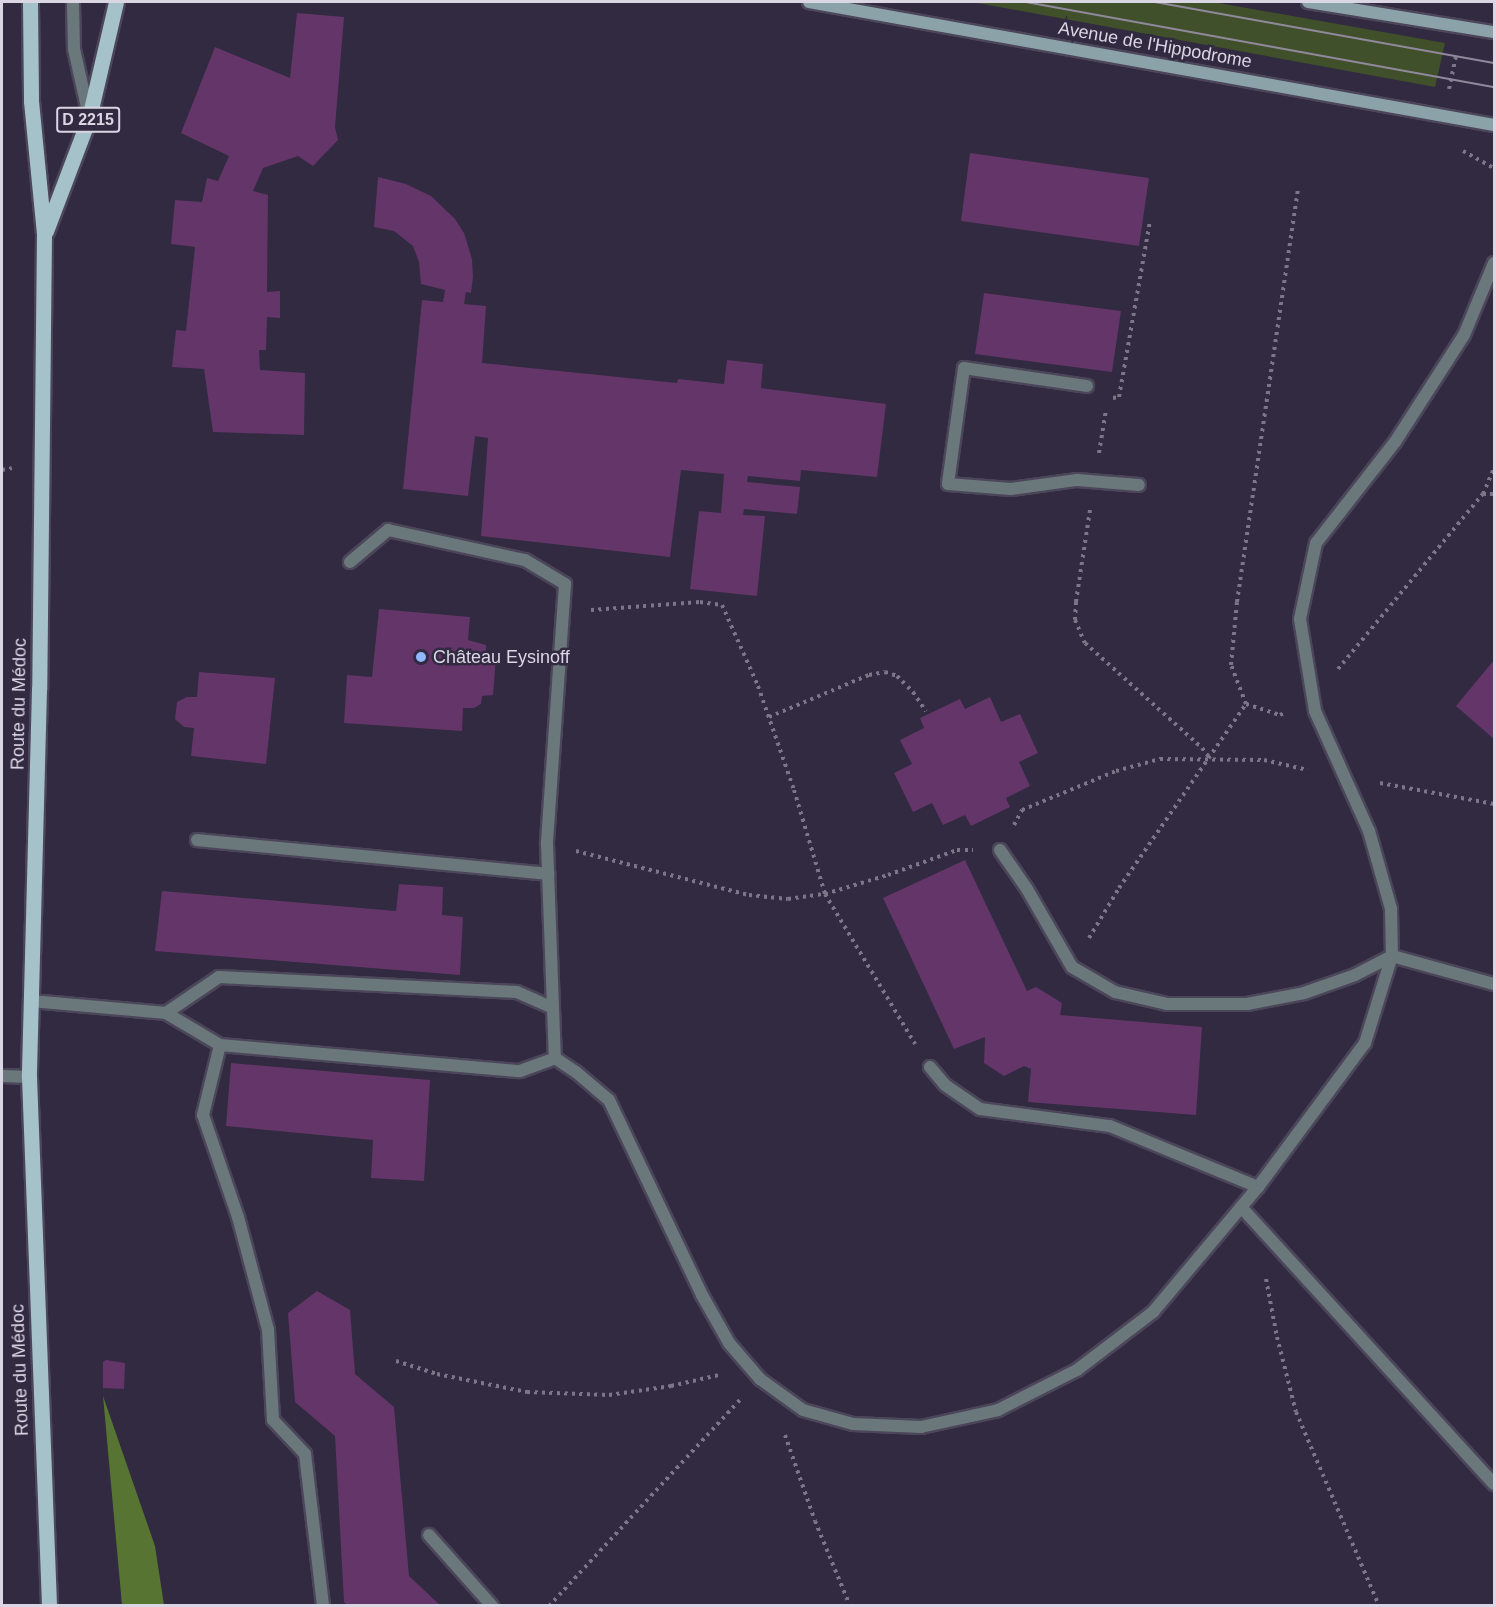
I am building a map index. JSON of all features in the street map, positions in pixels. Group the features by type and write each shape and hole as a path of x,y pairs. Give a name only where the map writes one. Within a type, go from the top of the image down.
{"main road":[{"name":"Route du Médoc","path":"30,2 31,100 45,234 39,689 29,1077 49,1605"},
{"name":"Route du Médoc","path":"45,234 89,118 116,2"}],"street":[{"path":"73,2 74,49 89,118"},
{"name":"Avenue de l'Hippodrome","path":"809,2 1494,125"},
{"path":"1308,2 1494,32"},
{"path":"350,562 388,530 525,560 565,584 547,844 555,1058 609,1100 702,1295 729,1343 760,1379 803,1410 853,1424 921,1427 998,1410 1077,1370 1153,1312 1258,1187 1365,1043 1392,956 1391,909 1369,831 1315,711 1300,619 1316,543 1401,432 1464,335 1494,263"},
{"path":"1087,386 964,368 948,484 1011,489 1077,480 1139,485"},
{"path":"197,840 548,874"},
{"path":"1000,850 1027,889 1072,967 1115,992 1167,1004 1246,1004 1304,993 1355,975 1392,956 1494,984"},
{"path":"166,1013 219,977 517,992 553,1008"},
{"path":"31,1001 166,1013 220,1045 520,1071 555,1058"},
{"path":"220,1045 203,1115 238,1217 268,1330 273,1420 305,1454 323,1605"},
{"path":"930,1067 945,1085 980,1109 1110,1126 1258,1187"},
{"path":"2,1076 29,1077"},
{"path":"1241,1207 1494,1484"},
{"path":"429,1535 492,1605"}],"path":[{"path":"1443,115 1462,28"},
{"path":"1246,704 1232,665 1237,602 1298,188"},
{"path":"1246,704 1280,715 1313,698 1483,494 1494,468"},
{"path":"1483,494 1494,494"},
{"path":"563,612 700,602 722,605 769,717 825,894 930,1067"},
{"path":"769,717 869,675 885,672 897,676 913,692 926,711"},
{"path":"1072,967 1119,888 1246,704"},
{"path":"1264,1269 1277,1337 1296,1412 1379,1605"},
{"path":"396,1361 437,1374 527,1392 609,1395 671,1386 729,1373 748,1364"},
{"path":"549,1605 760,1379"},
{"path":"776,1390 787,1443 815,1521 850,1605"}],"green space":[{"path":"972,2 1213,2 1445,43 1435,87"},
{"path":"103,1396 155,1546 164,1605 122,1605"}],"building":[{"path":"297,13 344,17 335,127 338,140 313,166 298,156 263,168 253,191 268,195 267,292 280,291 280,318 267,317 266,350 259,350 260,370 305,373 304,435 213,432 204,369 172,367 176,330 186,331 195,247 171,244 175,200 202,202 207,178 218,181 229,156 181,133 215,47 290,78"},
{"path":"970,153 1149,178 1139,246 961,221"},
{"path":"378,177 406,184 431,196 455,219 464,233 472,259 473,277 471,293 466,292 464,304 486,306 482,363 677,383 678,379 724,384 727,360 763,364 761,388 886,404 877,477 801,470 800,481 748,476 747,482 800,487 797,514 744,509 743,515 765,516 757,596 690,589 699,511 721,513 724,474 681,470 670,557 481,536 488,438 475,436 468,496 403,489 422,300 443,302 445,290 421,284 419,262 413,246 394,231 374,227"},
{"path":"984,293 1121,311 1112,372 975,354"},
{"name":"Château Eysinoff","path":"379,609 470,617 468,640 486,645 486,653 496,658 493,695 482,696 481,704 474,708 463,708 462,731 344,723 347,675 372,677"},
{"path":"1494,660 1494,739 1456,706"},
{"path":"199,672 275,678 266,764 191,756 194,728 184,727 175,719 177,702 187,697 197,697"},
{"path":"990,697 1001,722 1020,714 1038,753 1019,762 1030,786 1006,798 1010,807 971,826 965,815 943,825 932,803 913,812 894,773 912,764 900,740 924,728 920,718 960,699 965,709"},
{"path":"965,860 1027,991 1036,987 1062,1003 1060,1015 1202,1027 1196,1115 1028,1102 1031,1069 1024,1066 1004,1076 984,1063 985,1037 954,1049 883,898"},
{"path":"399,884 443,887 442,915 463,917 460,975 155,951 162,891 396,911"},
{"path":"231,1063 430,1080 424,1181 371,1178 373,1140 226,1126"},
{"path":"317,1291 350,1310 355,1374 394,1407 409,1576 441,1606 348,1606 344,1602 335,1436 295,1402 288,1313"},
{"path":"106,1360 125,1363 124,1389 103,1388 103,1362"}],"tram line":[{"path":"1026,2 1494,87"},
{"path":"1155,2 1494,63"}],"place":[{"name":"Château Eysinoff","path":"421,657"}]}
